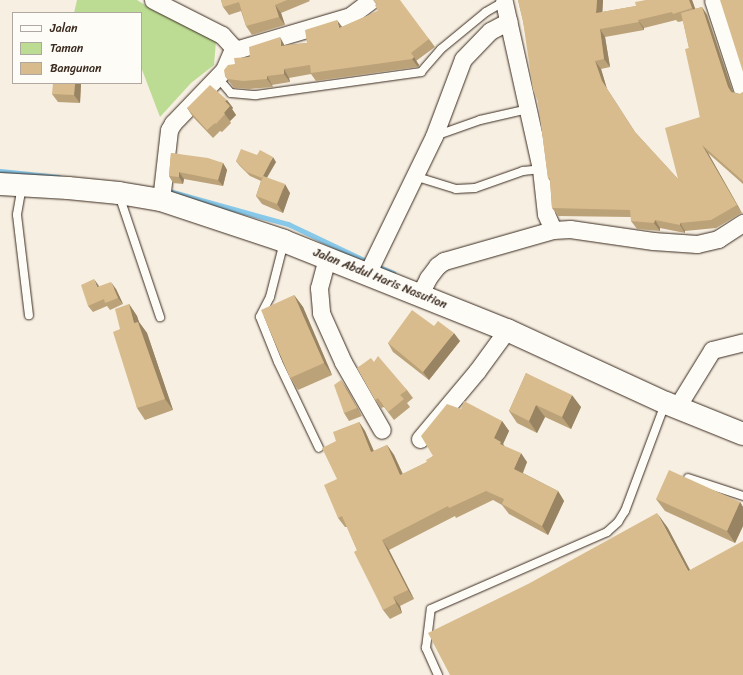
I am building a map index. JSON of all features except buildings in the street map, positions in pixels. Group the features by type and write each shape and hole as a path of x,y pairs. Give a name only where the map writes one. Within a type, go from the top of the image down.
{"highway":[{"name":"Jalan Abdul Haris Nasution","path":"0,184 119,193 161,200 284,241 507,330 672,405 743,434"}],"street":[{"path":"153,0 179,15 222,35 232,46 232,51 227,65 173,123 169,130 161,200"},
{"path":"232,51 350,16 371,0"},
{"path":"713,0 743,92"},
{"path":"506,1 541,169 546,214 553,230"},
{"path":"367,274 434,136 463,59 490,31 509,21"},
{"path":"420,294 436,266 444,261 553,230 570,229 654,241 696,244 706,243 718,239 743,223"},
{"path":"327,258 318,288 321,313 343,362 382,430"},
{"path":"420,439 477,371 507,330"},
{"path":"672,405 712,350 743,342"}],"lane":[{"path":"217,77 231,93 256,95 421,72 441,49 486,12 506,1"},
{"path":"434,136 480,120 528,109"},
{"path":"414,176 456,190 475,188 523,171 541,169"},
{"path":"22,185 18,216 29,315"},
{"path":"119,193 160,317"},
{"path":"284,241 270,297 260,317 278,362 319,448"},
{"path":"438,675 426,648 431,609 607,532 618,522 625,511 672,405"},
{"path":"688,478 743,496"}],"green space":[{"path":"77,0 137,0 156,12 186,23 216,41 214,65 191,83 160,117 142,70 142,12 74,12"}],"waterway":[{"path":"0,171 59,177"},
{"path":"165,190 288,224 370,263"},
{"path":"375,265 393,273"}]}
